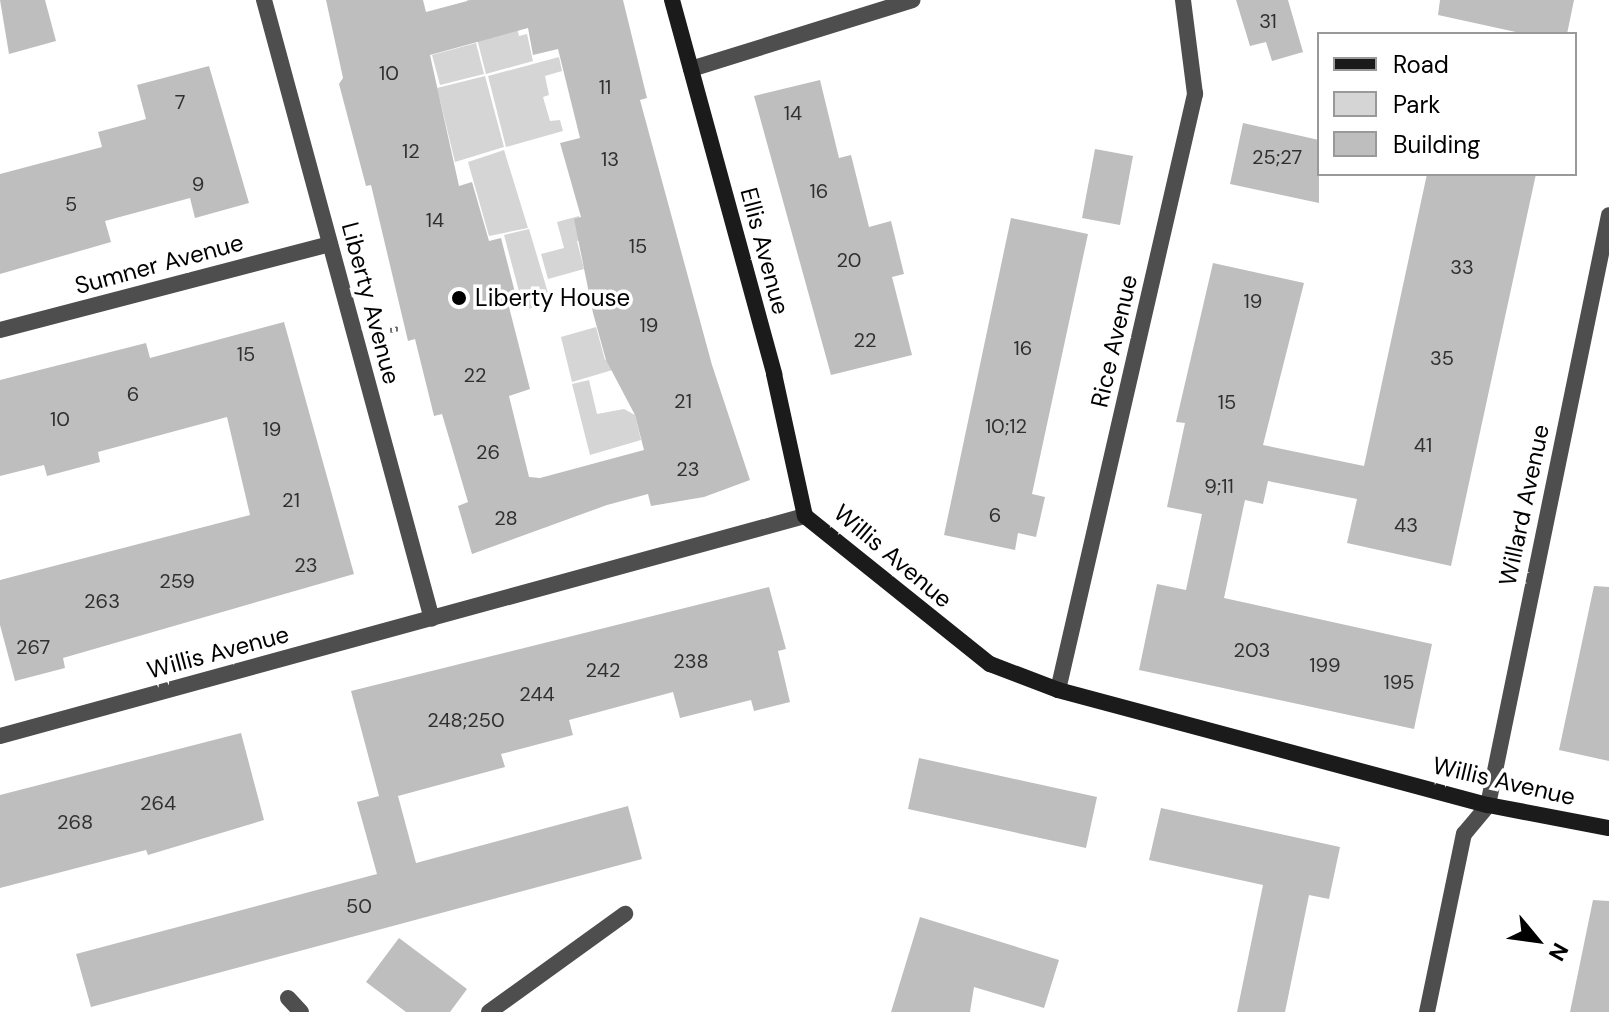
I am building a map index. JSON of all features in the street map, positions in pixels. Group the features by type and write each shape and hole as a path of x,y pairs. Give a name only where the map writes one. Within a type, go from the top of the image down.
{"street":[{"name":"Liberty Avenue","path":"264,0 432,619"},
{"name":"Ellis Avenue","path":"672,0 774,374 805,516"},
{"path":"691,69 913,0"},
{"name":"Rice Avenue","path":"1058,690 1195,94 1183,0"},
{"name":"Willard Avenue","path":"1488,805 1609,215"},
{"name":"Sumner Avenue","path":"0,330 330,244"},
{"name":"Willis Avenue","path":"0,736 805,516 990,664 1058,690 1488,805 1609,828"},
{"path":"1427,1012 1464,834 1488,805"},
{"path":"489,1012 625,914"},
{"path":"288,998 301,1012"}],"path":[{"path":"390,330 399,328"}],"green space":[{"path":"467,0 510,0 519,36 527,34 533,61 486,74"},
{"path":"476,43 484,74 440,85 432,55"},
{"path":"559,57 562,71 545,76 549,95 543,97 550,121 560,120 563,131 506,147 488,76"},
{"path":"485,76 504,147 455,162 437,88"},
{"path":"504,150 528,228 489,236 468,162"},
{"path":"579,216 584,239 577,241 584,269 548,279 541,254 564,248 557,222"},
{"path":"529,229 551,303 524,310 504,235"},
{"path":"596,327 605,360 625,356 626,366 572,382 561,337"},
{"path":"589,380 597,414 624,409 635,415 641,440 590,455 572,384"}],"building":[{"path":"0,0 45,0 56,41 9,54"},
{"path":"326,0 423,0 426,12 471,0 623,0 647,98 640,100 712,365 750,480 704,497 651,506 648,494 607,505 472,554 458,506 468,502 442,414 434,416 415,339 408,341 371,185 366,186 339,84 343,78","holes":["528,28 533,55 558,49 580,138 560,143 581,217 574,219 593,313 606,360 635,415 644,450 540,478 529,477 509,396 530,389 509,307 518,304 501,238 489,241 472,182 459,186 430,55"]},
{"path":"1236,0 1288,0 1303,52 1272,61 1266,42 1250,46"},
{"path":"1440,0 1574,0 1567,32 1516,32 1438,15"},
{"path":"209,66 249,203 195,218 190,198 105,221 111,242 0,274 0,174 102,147 98,132 146,119 137,85"},
{"path":"820,80 839,158 851,155 869,227 891,221 904,274 892,277 912,355 831,375 754,96"},
{"path":"1243,123 1317,140 1319,203 1230,184"},
{"path":"1095,149 1133,156 1120,225 1082,218"},
{"path":"1427,176 1536,176 1451,566 1347,543 1357,499 1268,481 1263,504 1245,500 1224,598 1432,644 1414,729 1139,670 1157,584 1186,590 1202,514 1167,507 1185,423 1176,422 1213,263 1304,283 1263,445 1364,466"},
{"path":"1011,218 1088,234 1032,494 1045,497 1036,537 1018,533 1015,550 944,535"},
{"path":"284,322 354,574 63,658 65,668 15,681 0,625 0,580 250,515 227,417 98,452 100,462 47,476 44,465 0,476 0,380 146,343 150,358"},
{"path":"1594,586 1609,587 1609,761 1559,750"},
{"path":"769,587 786,649 778,651 790,702 754,711 751,700 680,718 673,692 569,720 573,735 501,754 505,767 398,796 416,863 628,806 642,859 91,1007 76,954 377,874 357,802 379,796 351,691"},
{"path":"241,733 264,820 148,855 146,850 0,888 0,795"},
{"path":"919,758 1097,797 1086,848 908,809"},
{"path":"1161,808 1340,847 1329,899 1309,895 1285,1012 1237,1012 1263,885 1149,860"},
{"path":"1593,900 1609,901 1609,1012 1570,1012"},
{"path":"920,917 1059,960 1044,1008 974,987 970,1012 891,1012"},
{"path":"399,938 467,989 450,1012 406,1012 366,982"}],"place":[{"name":"Liberty House","path":"459,298"}]}
